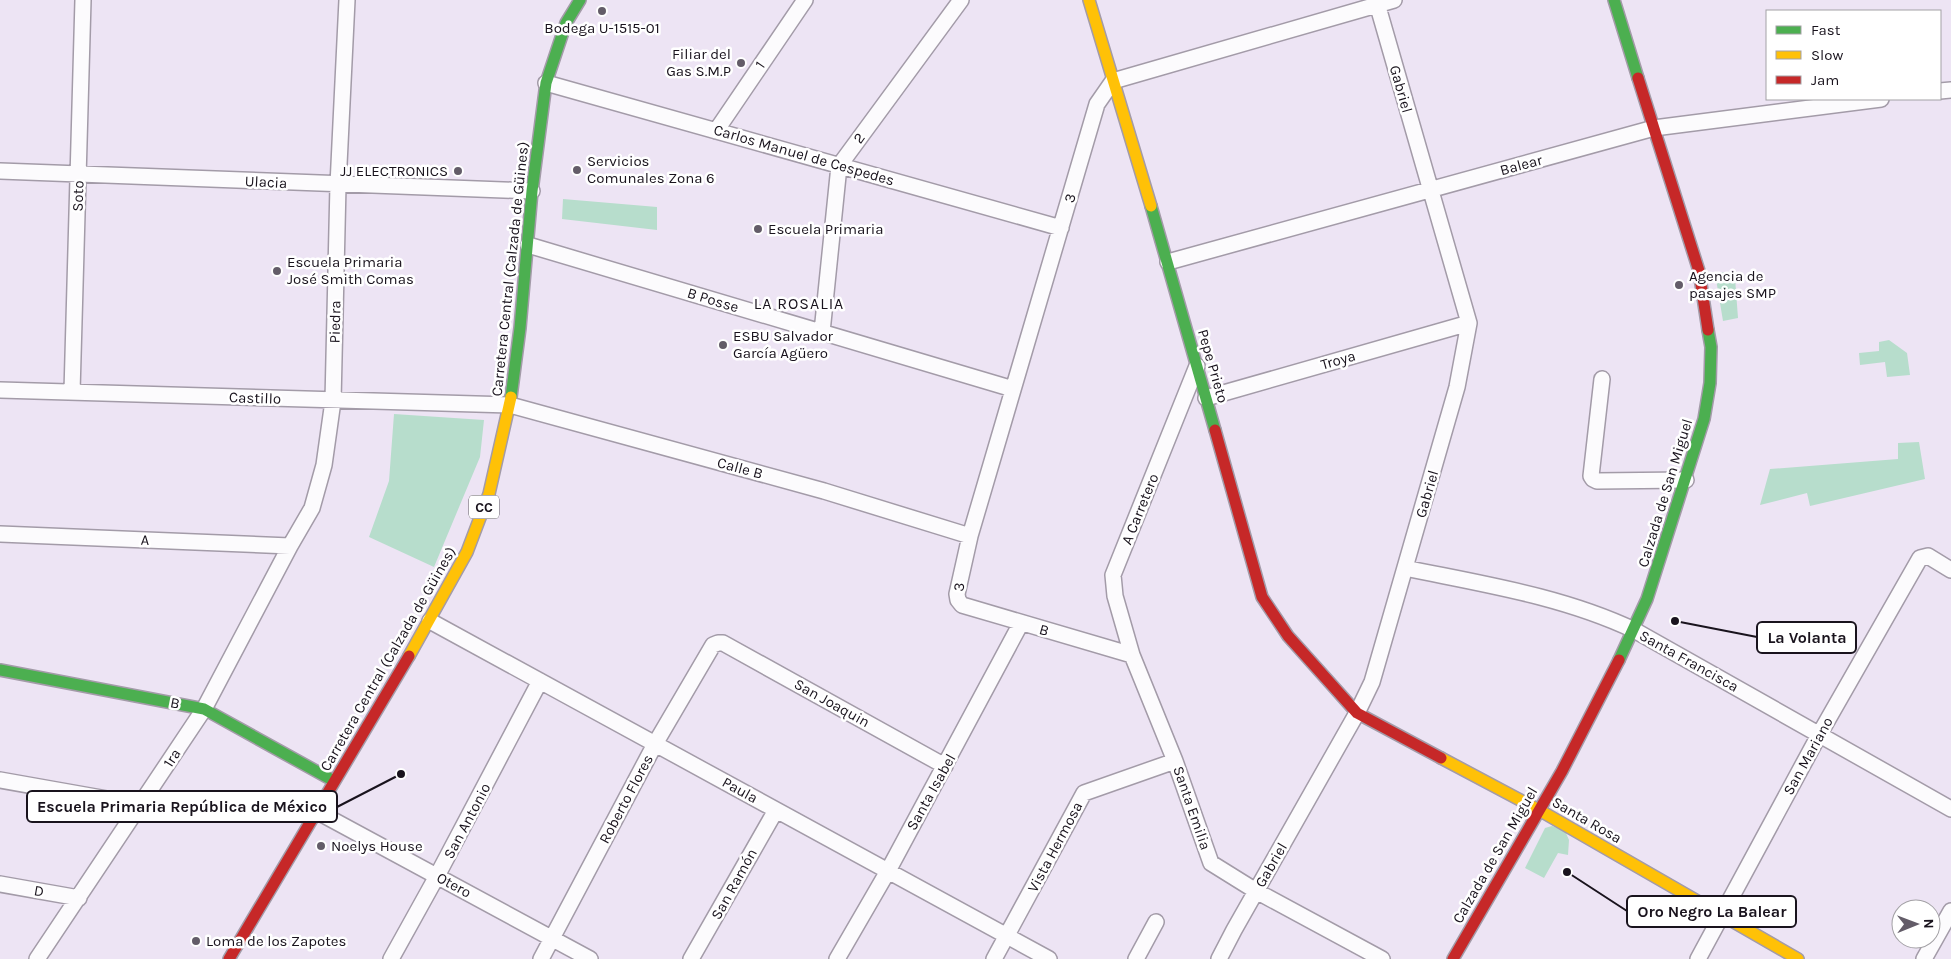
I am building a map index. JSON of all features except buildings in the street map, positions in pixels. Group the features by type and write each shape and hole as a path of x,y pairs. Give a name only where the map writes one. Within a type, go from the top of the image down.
{"main road":[{"name":"Carretera Central (Calzada de Güines)","path":"230,959 430,621 467,552 489,494 510,405 520,328 532,191 546,82 566,23 580,0"},
{"name":"Pepe Prieto","path":"1089,0 1168,262 1262,597 1288,636 1357,713"},
{"name":"Calzada de San Miguel","path":"1453,959 1562,771 1634,630 1647,599 1704,419 1710,383 1711,347 1698,271 1614,0"},
{"name":"B","path":"0,670 204,709 334,782"},
{"name":"Santa Rosa","path":"1357,713 1538,810 1798,959"}],"street":[{"name":"Soto","path":"72,392 84,0"},
{"name":"Piedra","path":"290,546 312,508 324,465 333,401 338,185 347,0"},
{"name":"1","path":"716,131 804,0"},
{"name":"2","path":"839,166 961,0"},
{"path":"1113,81 1376,2 1394,0"},
{"name":"Gabriel","path":"1219,959 1357,713 1372,682 1457,387 1469,323 1376,2"},
{"name":"3","path":"958,600 957,594 970,536 1097,104 1113,81"},
{"name":"Carlos Manuel de Cespedes","path":"546,82 1061,228"},
{"name":"Balear","path":"1168,262 1654,128 1873,100"},
{"path":"822,332 839,166"},
{"name":"Ulacia","path":"0,172 532,191"},
{"name":"B Posse","path":"528,244 1013,389"},
{"name":"Troya","path":"1206,398 1469,323"},
{"name":"A Carretero","path":"1132,655 1115,596 1113,575 1197,366"},
{"path":"1602,379 1593,479 1597,481 1686,480"},
{"name":"Castillo","path":"0,390 510,405"},
{"name":"Calle B","path":"510,405 824,491 970,536"},
{"name":"A","path":"0,534 290,546"},
{"name":"1ra","path":"37,959 204,709 290,546"},
{"name":"San Mariano","path":"1698,959 1819,735 1920,558 1928,556 1951,570"},
{"name":"Santa Francisca","path":"1405,568 1478,583 1602,615 1634,630 1951,809"},
{"name":"B","path":"958,600 962,605 1132,655"},
{"name":"Paula","path":"430,621 1049,959"},
{"name":"Santa Isabel","path":"837,959 888,871 1021,623"},
{"name":"San Joaquin","path":"718,643 723,643 945,766"},
{"name":"Roberto Flores","path":"541,959 655,744 713,645 718,643"},
{"name":"Santa Emilia","path":"1132,655 1175,761 1211,863 1256,891 1382,959"},
{"name":"San Antonio","path":"390,959 437,876 540,681"},
{"name":"Vista Hermosa","path":"994,959 1084,793 1175,761"},
{"path":"0,780 141,804"},
{"name":"San Ramón","path":"692,959 776,810"},
{"name":"Otero","path":"318,812 590,959"},
{"name":"D","path":"0,884 79,898"},
{"path":"1924,959 1951,911"},
{"path":"1136,959 1156,922"}],"green space":[{"path":"563,199 657,207 657,230 562,219"},
{"path":"1730,272 1735,278 1738,318 1723,321 1715,273"},
{"path":"1889,340 1907,353 1910,375 1887,377 1885,362 1860,365 1859,353 1879,351 1879,342"},
{"path":"394,414 484,420 480,457 434,567 369,537 389,481"},
{"path":"1919,442 1925,479 1810,506 1807,493 1760,505 1770,469 1898,459 1898,443"},
{"path":"1552,826 1565,831 1569,840 1568,855 1558,853 1544,878 1525,868 1545,828"}],"traffic: fast":[{"path":"511,397 520,328 532,191 546,83 566,23 580,0"},
{"path":"1614,0 1638,78"},
{"path":"1151,206 1215,430"},
{"path":"1619,660 1647,599 1704,419 1710,383 1711,347 1708,330"},
{"path":"0,670 204,709 334,781"}],"traffic: slow":[{"path":"1089,0 1151,206"},
{"path":"409,656 467,552 489,494 511,397"},
{"path":"1441,758 1539,810 1798,959"}],"traffic: jam":[{"path":"1638,78 1699,271 1708,330"},
{"path":"1215,430 1262,597 1288,636 1357,713 1441,758"},
{"path":"229,959 409,656"},
{"path":"1453,959 1562,771 1619,660"}],"place":[{"name":"Bodega U-1515-01","path":"602,11"},
{"name":"Filiar del Gas S.M.P","path":"741,63"},
{"name":"Servicios Comunales Zona 6","path":"577,170"},
{"name":"JJ ELECTRONICS","path":"458,171"},
{"name":"Escuela Primaria","path":"758,229"},
{"name":"Escuela Primaria José Smith Comas","path":"277,271"},
{"name":"Agencia de pasajes SMP","path":"1679,285"},
{"name":"ESBU Salvador García Agüero","path":"723,345"},
{"name":"La Volanta","path":"1675,621"},
{"name":"Escuela Primaria República de México","path":"401,774"},
{"name":"Noelys House","path":"321,846"},
{"name":"Oro Negro La Balear","path":"1567,872"},
{"name":"Loma de los Zapotes","path":"196,941"}],"district":[{"name":"LA ROSALIA","path":"799,303"}]}
